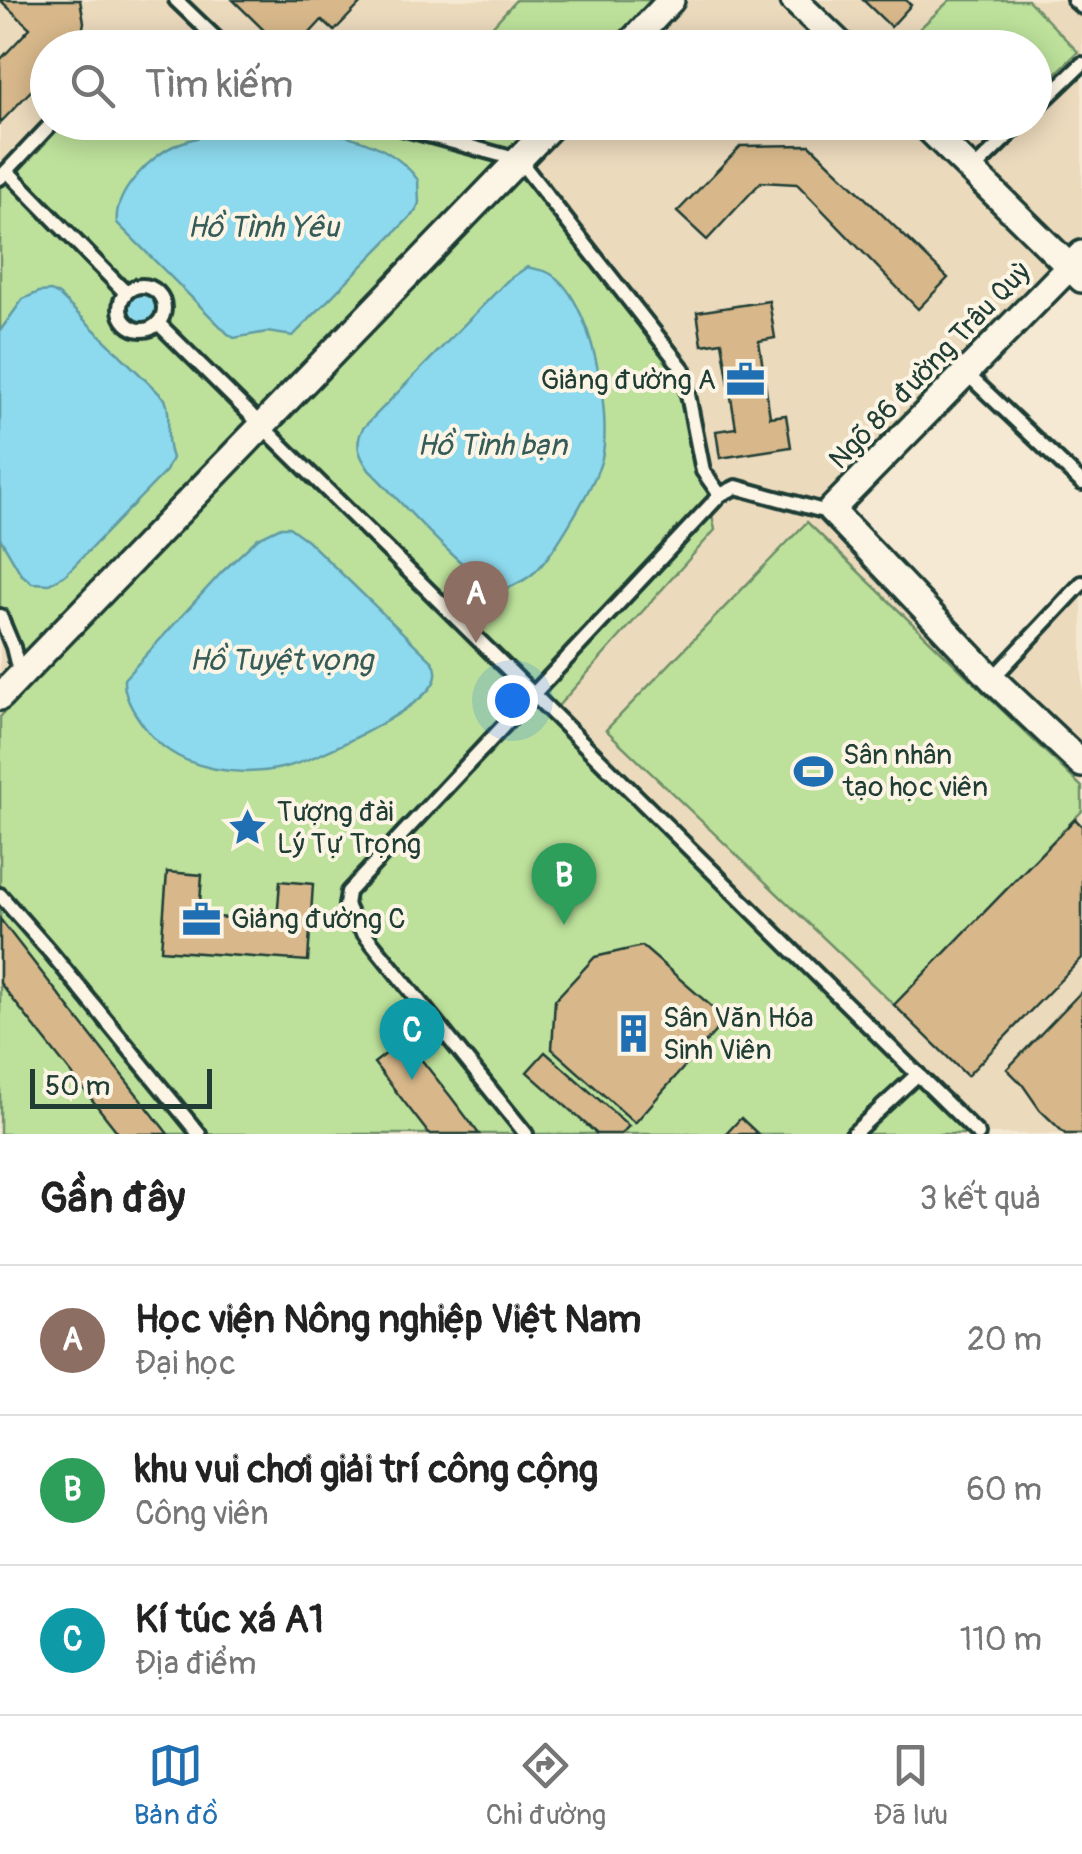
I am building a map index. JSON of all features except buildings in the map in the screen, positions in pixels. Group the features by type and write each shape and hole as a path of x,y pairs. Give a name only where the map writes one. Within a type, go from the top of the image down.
{"street":[{"path":"643,30 672,0"},
{"path":"794,0 825,30"},
{"path":"0,696 538,140"},
{"path":"940,140 1078,266"},
{"name":"Ngõ 86 đường Trâu Quỳ","path":"1078,266 831,510 992,679 1080,760"}],"lane":[{"path":"176,0 207,30"},
{"path":"1074,0 1082,7"},
{"path":"1052,93 1082,64"},
{"path":"36,140 3,175 126,293"},
{"path":"446,140 520,160 683,369 703,471 720,495"},
{"path":"972,171 1004,140"},
{"path":"141,286 156,292 164,307 158,323 142,330 127,324 120,308 126,293 141,286"},
{"path":"158,323 978,1134"},
{"path":"966,374 1082,483"},
{"path":"526,1134 352,918 346,905 348,892 720,495 736,487 831,510"},
{"path":"992,679 1082,583"},
{"path":"0,616 20,676"},
{"path":"0,895 199,1134"},
{"path":"852,1134 918,1074"}],"shaded area":[{"path":"0,0 1082,0 1082,255 822,515 1082,770 1082,1134 0,1134"},
{"path":"1082,593 1082,754 1005,679"}],"green space":[{"path":"516,0 671,0 643,30 489,30"},
{"path":"950,0 1028,0 1078,52 1052,77 1052,30 918,30"},
{"path":"37,140 540,140 521,161 683,369 715,530 552,713 978,1134 0,1134 0,717 29,685 0,616 0,178"},
{"path":"807,522 1082,787 1082,811 894,1005 606,730"}],"water":[{"name":"Hồ Tình Yêu","path":"361,140 402,163 418,180 419,203 416,211 293,336 267,332 234,338 117,223 121,199 136,176 157,156 186,141"},
{"name":"Hồ Tình bạn","path":"527,267 549,273 564,286 577,306 601,387 604,439 602,458 592,483 553,550 533,574 503,590 473,572 434,537 369,470 358,445 363,428 507,281"},
{"path":"141,290 154,296 160,309 154,322 141,328 128,322 122,309 128,296"},
{"path":"51,291 165,399 172,458 166,471 65,575 49,584 32,583 21,574 0,538 0,331 23,299"},
{"name":"Hồ Tuyệt vọng","path":"289,527 307,540 433,662 436,678 423,695 388,720 301,762 250,772 195,764 150,734 129,701 124,679 222,572 258,538"}],"place":[{"name":"Giảng đường A","path":"746,380"},
{"name":"Học viện Nông nghiệp Việt Nam","path":"476,643"},
{"name":"Sân nhân tạo học viên","path":"813,771"},
{"name":"Tượng đài Lý Tự Trọng","path":"247,828"},
{"name":"Giảng đường C","path":"201,919"},
{"name":"khu vui chơi giải trí công cộng","path":"564,925"},
{"name":"Sân Văn Hóa Sinh Viên","path":"633,1034"},
{"name":"Kí túc xá A1","path":"412,1080"}]}
